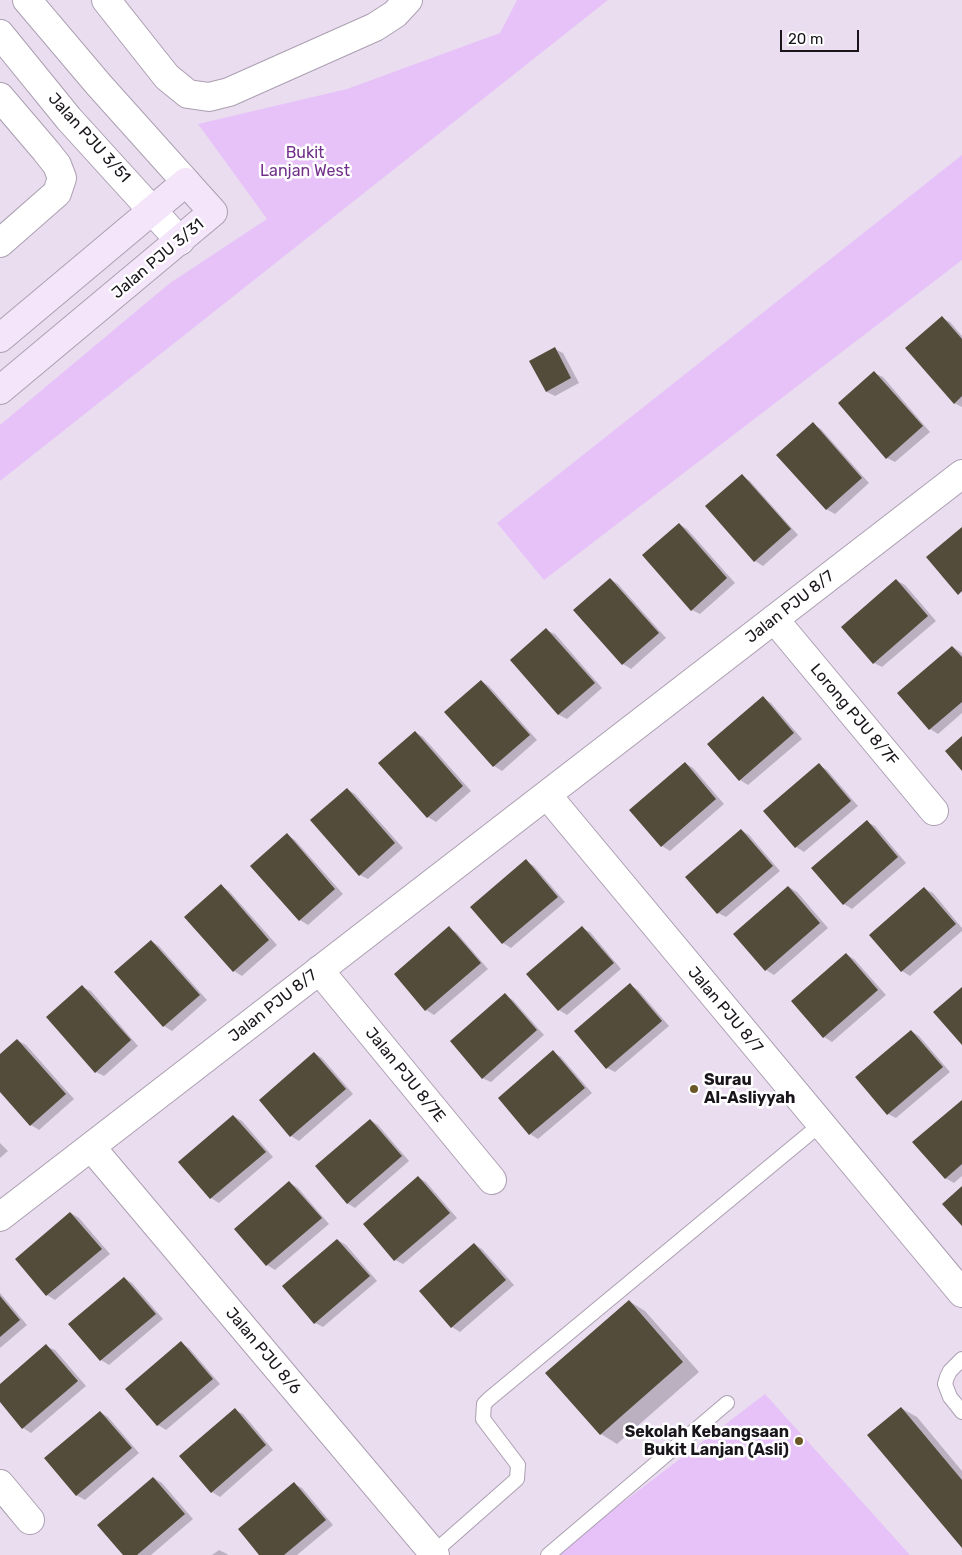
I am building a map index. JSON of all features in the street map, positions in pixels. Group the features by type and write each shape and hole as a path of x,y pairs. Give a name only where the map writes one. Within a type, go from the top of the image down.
{"street":[{"path":"0,338 186,182 99,85 27,0"},
{"path":"106,0 167,77 188,94 209,97 229,92 376,26 395,14 408,0"},
{"name":"Jalan PJU 3/51","path":"0,34 69,118 180,241"},
{"path":"0,98 57,165 62,178 57,193 0,243"},
{"name":"Jalan PJU 3/31","path":"0,390 213,212 186,182"},
{"name":"Jalan PJU 8/7","path":"0,1218 962,474"},
{"name":"Lorong PJU 8/7F","path":"774,619 934,811"},
{"name":"Jalan PJU 8/7","path":"547,795 962,1293"},
{"name":"Jalan PJU 8/7E","path":"319,970 492,1180"},
{"name":"Jalan PJU 8/6","path":"91,1147 434,1554"},
{"path":"0,1484 30,1520"}],"lane":[{"path":"434,1554 517,1479 518,1465 483,1419 484,1404 821,1124"},
{"path":"962,1359 950,1371 946,1377 945,1384 950,1397 962,1412"},
{"path":"548,1555 727,1403"}],"green space":[{"name":"Bukit Lanjan West","path":"517,0 608,0 0,481 0,425 170,283 267,219 198,124 347,89 500,33"},
{"path":"962,155 962,260 544,580 497,523"},
{"path":"765,1394 910,1555 554,1555"}],"building":[{"path":"942,316 962,339 962,396 954,404 905,348"},
{"path":"555,347 571,378 546,392 529,361"},
{"path":"874,371 923,426 886,459 838,403"},
{"path":"813,422 862,478 826,510 776,455"},
{"path":"742,474 791,529 754,562 705,506"},
{"path":"679,523 727,578 691,611 642,555"},
{"path":"962,527 962,591 958,595 926,557"},
{"path":"610,578 659,633 622,665 573,610"},
{"path":"896,579 928,616 873,664 841,627"},
{"path":"546,628 595,683 558,715 510,660"},
{"path":"952,646 962,657 962,702 929,730 897,693"},
{"path":"481,680 530,735 493,767 444,712"},
{"path":"763,696 794,733 739,781 707,744"},
{"path":"415,731 463,786 427,818 378,763"},
{"path":"962,736 962,771 945,751"},
{"path":"685,762 716,799 661,847 629,810"},
{"path":"819,763 851,801 795,848 763,811"},
{"path":"347,788 395,843 359,876 310,820"},
{"path":"867,820 898,857 843,905 811,868"},
{"path":"741,829 773,866 717,914 685,877"},
{"path":"287,833 335,889 299,921 250,866"},
{"path":"526,859 558,897 502,944 470,907"},
{"path":"221,884 269,940 233,972 184,917"},
{"path":"788,886 820,923 765,971 733,934"},
{"path":"924,887 956,924 901,972 869,935"},
{"path":"449,926 481,963 425,1011 394,974"},
{"path":"582,926 614,963 558,1011 526,974"},
{"path":"151,940 200,995 163,1027 114,972"},
{"path":"846,953 878,990 823,1038 791,1001"},
{"path":"630,983 662,1021 606,1069 574,1031"},
{"path":"82,985 131,1040 95,1073 46,1017"},
{"path":"962,987 962,1045 933,1012"},
{"path":"505,993 537,1030 482,1079 450,1041"},
{"path":"911,1030 943,1067 887,1115 855,1077"},
{"path":"17,1039 66,1094 30,1126 0,1092 0,1054"},
{"path":"553,1050 585,1088 529,1135 498,1098"},
{"path":"314,1052 346,1089 290,1137 259,1100"},
{"path":"962,1100 962,1164 945,1179 912,1142"},
{"path":"233,1115 266,1152 210,1199 178,1162"},
{"path":"370,1119 402,1156 347,1204 315,1166"},
{"path":"418,1176 450,1213 394,1261 363,1224"},
{"path":"289,1181 322,1218 266,1266 234,1229"},
{"path":"962,1186 962,1226 942,1204"},
{"path":"70,1212 102,1249 46,1296 15,1259"},
{"path":"337,1239 370,1276 314,1324 282,1286"},
{"path":"474,1243 506,1280 451,1328 419,1291"},
{"path":"124,1277 156,1314 100,1361 68,1324"},
{"path":"0,1296 20,1320 0,1337"},
{"path":"629,1300 683,1362 600,1435 545,1373"},
{"path":"181,1341 213,1379 157,1426 125,1389"},
{"path":"46,1344 78,1381 22,1429 0,1402 0,1384"},
{"path":"901,1407 962,1480 962,1548 867,1435"},
{"path":"235,1408 266,1445 211,1493 179,1456"},
{"path":"100,1411 132,1448 76,1496 44,1458"},
{"path":"153,1477 185,1514 137,1555 123,1555 97,1525"},
{"path":"294,1482 326,1520 284,1555 259,1555 238,1529"}],"place":[{"name":"Surau Al-Asliyyah","path":"694,1089"},
{"name":"Sekolah Kebangsaan Bukit Lanjan (Asli)","path":"799,1441"}]}
